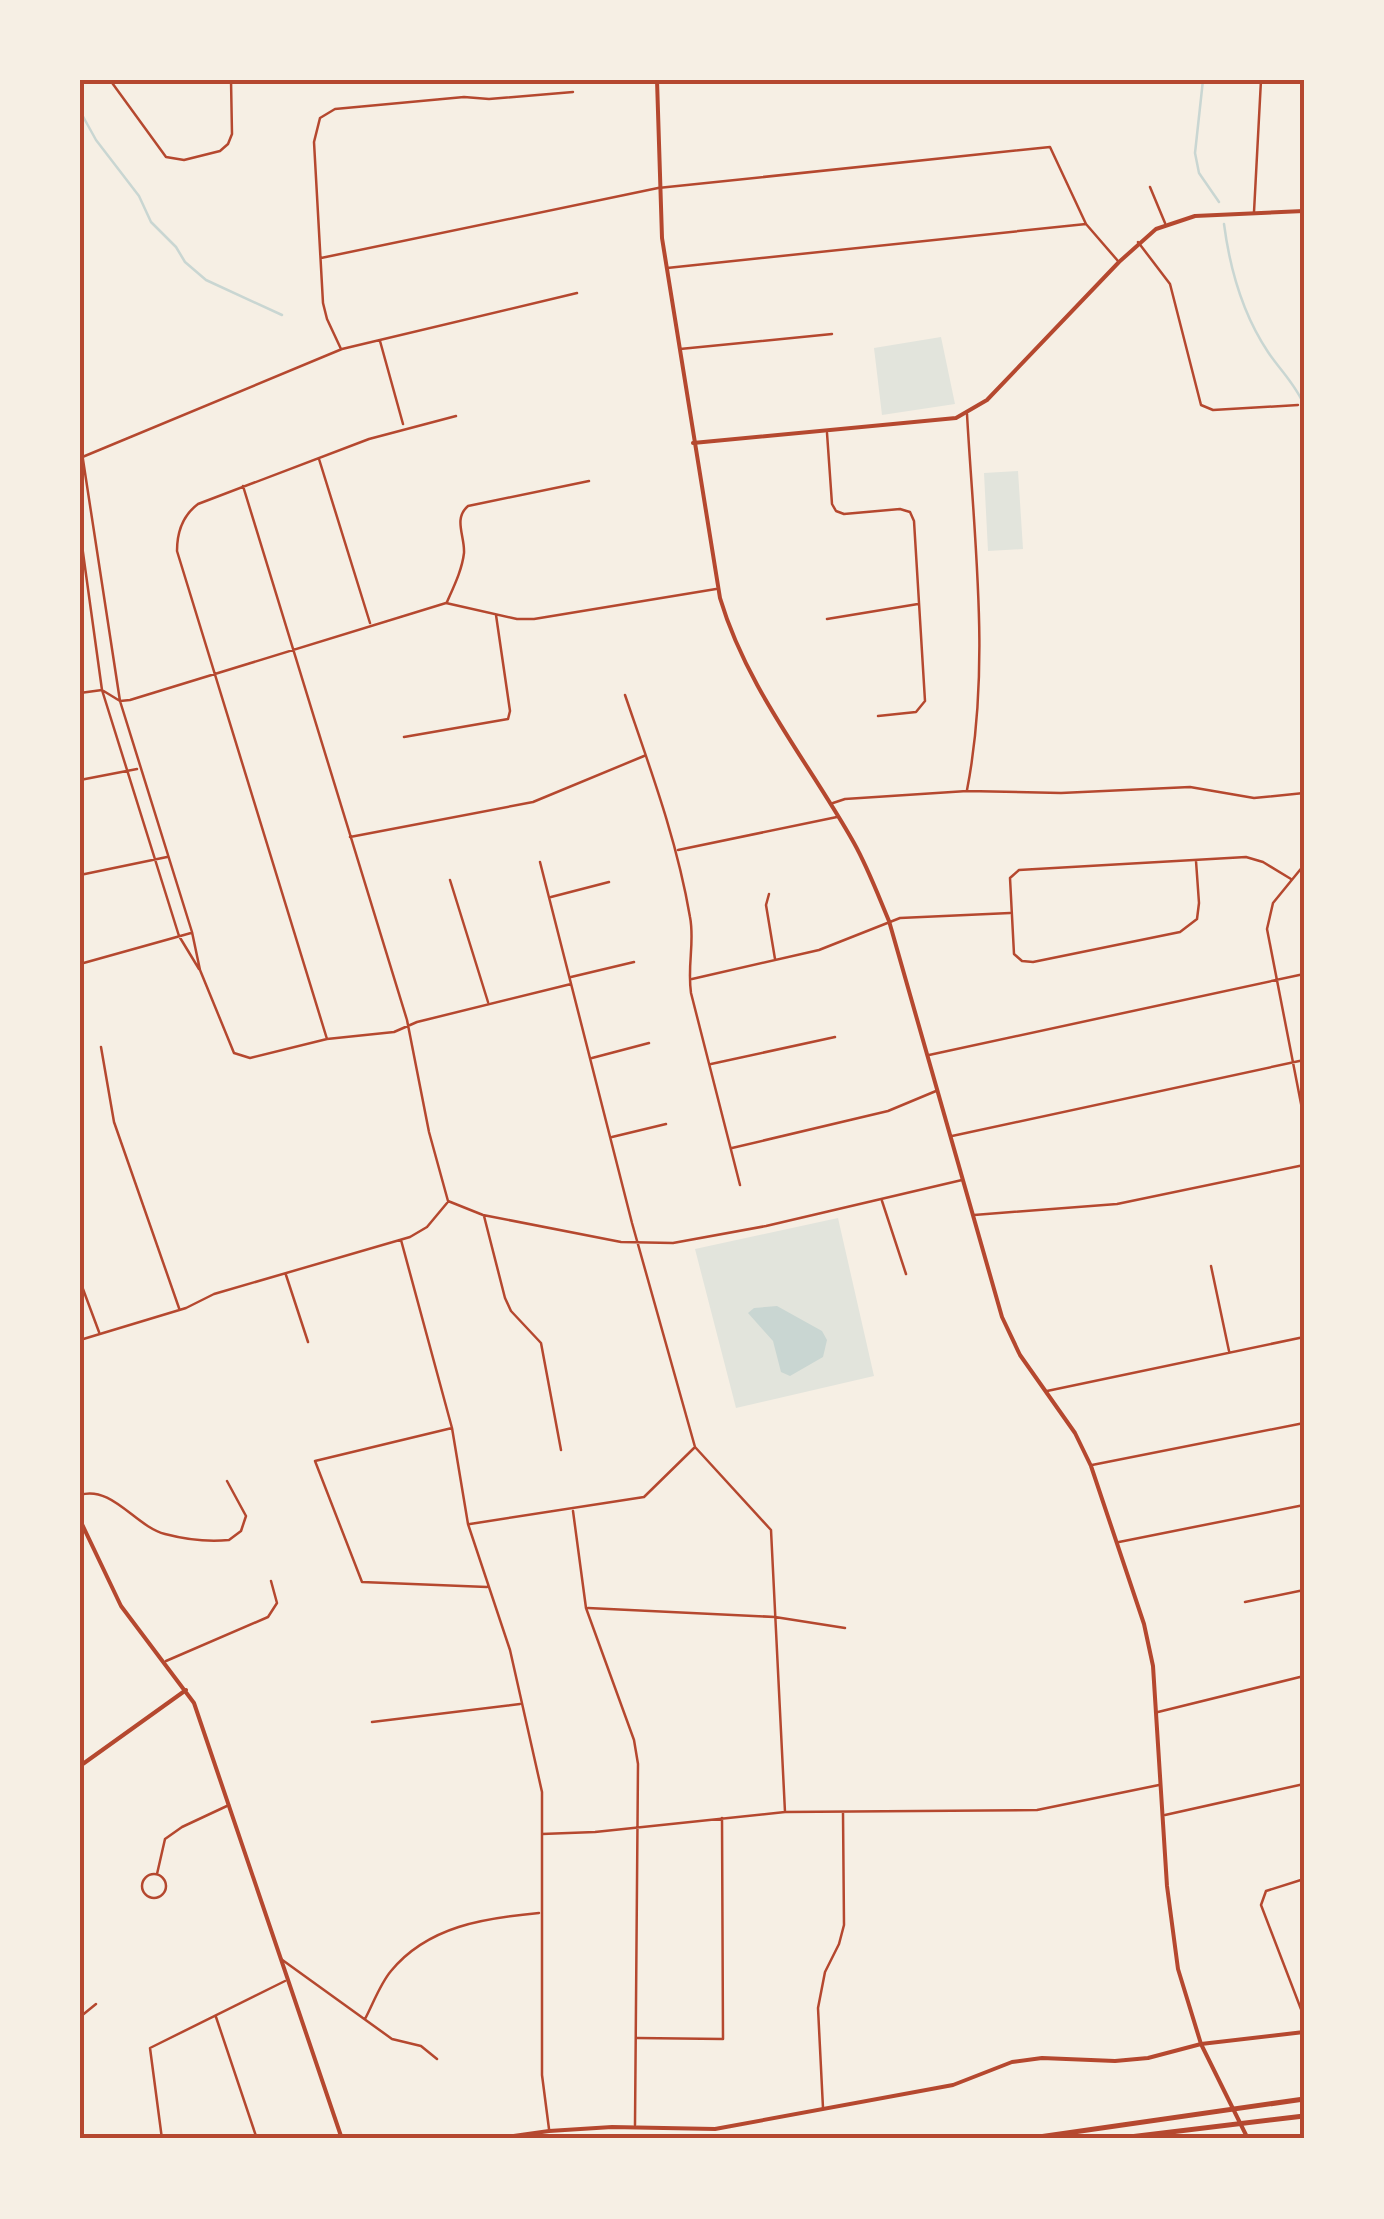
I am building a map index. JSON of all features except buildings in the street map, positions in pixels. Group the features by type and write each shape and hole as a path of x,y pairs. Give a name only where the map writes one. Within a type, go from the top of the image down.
{"highway":[{"path":"1025,2139 1304,2099"},
{"path":"1112,2139 1304,2116"}],"street":[{"path":"110,80 161,152 178,161 220,152 228,144 232,134 230,80"},
{"path":"657,80 658,188 666,268 717,588 744,663 871,876 889,922 1002,1317 1020,1355 1075,1433 1118,1543 1150,1644 1175,1952 1201,2044 1248,2139"},
{"path":"1254,213 1261,80"},
{"path":"342,350 324,312 314,142 317,124 326,113 464,97 489,100 574,92"},
{"path":"321,258 658,188 1050,147 1086,224 1118,262"},
{"path":"1150,188 1165,224"},
{"path":"693,443 936,422 966,413 1000,387 1138,242 1165,224 1194,216 1304,211"},
{"path":"666,268 1086,224"},
{"path":"1138,242 1170,284 1202,405 1213,410 1298,405"},
{"path":"81,457 342,350 577,294"},
{"path":"678,349 832,334"},
{"path":"380,339 404,428"},
{"path":"966,413 977,552 979,710 967,792"},
{"path":"328,1039 177,550 178,533 190,510 243,486 404,428 456,416"},
{"path":"827,432 832,504 836,510 844,514 900,509 912,515 924,704 916,712 878,716"},
{"path":"80,440 120,701 192,932 200,970 230,1048 239,1056 250,1058 328,1039 408,1029 417,1022 571,984"},
{"path":"318,458 370,625"},
{"path":"446,603 462,566 463,510 589,481"},
{"path":"243,486 408,1029 448,1202"},
{"path":"80,531 102,690 179,936 200,970"},
{"path":"80,694 102,690 120,701 446,603 526,619 717,588"},
{"path":"827,619 920,604"},
{"path":"404,737 508,719 496,613"},
{"path":"625,695 678,850 692,929 689,980 740,1185"},
{"path":"350,837 533,802 645,755"},
{"path":"80,780 140,769"},
{"path":"830,804 845,799 967,792 1061,793 1190,787 1254,798 1304,793"},
{"path":"678,850 838,817"},
{"path":"80,875 168,856"},
{"path":"1196,861 1196,919 1180,932 1025,962 1014,954 1010,878 1018,870 1196,861 1255,859 1291,879"},
{"path":"540,862 695,1447 771,1530 785,1812"},
{"path":"1304,865 1268,915 1267,936 1304,1119"},
{"path":"450,880 488,1004"},
{"path":"550,897 609,882"},
{"path":"768,894 766,905 775,961"},
{"path":"689,980 819,950 900,918 1011,913"},
{"path":"80,964 192,932"},
{"path":"570,978 634,962"},
{"path":"928,1056 1304,974"},
{"path":"710,1064 835,1037"},
{"path":"590,1058 649,1043"},
{"path":"101,1048 114,1122 180,1310"},
{"path":"950,1136 1304,1060"},
{"path":"730,1148 888,1111 937,1091"},
{"path":"611,1138 666,1124"},
{"path":"972,1215 1117,1204 1304,1164"},
{"path":"448,1202 483,1214 638,1243 705,1239 962,1180"},
{"path":"882,1200 906,1274"},
{"path":"80,1340 180,1310 214,1294 401,1240 419,1233 448,1202"},
{"path":"483,1214 505,1298 511,1311 541,1344 560,1450"},
{"path":"401,1240 452,1428 468,1524 510,1650 542,1792 542,2075 549,2131"},
{"path":"1210,1266 1229,1352"},
{"path":"286,1274 308,1342"},
{"path":"80,1281 100,1334"},
{"path":"1046,1391 1304,1337"},
{"path":"1091,1466 1304,1422"},
{"path":"452,1428 315,1461 362,1582 489,1587"},
{"path":"468,1524 644,1498 695,1447"},
{"path":"80,1495 93,1492 105,1497 162,1534 229,1540 241,1531 246,1516 227,1481"},
{"path":"1118,1543 1304,1505"},
{"path":"572,1510 586,1608 634,1740 638,1764 635,2127"},
{"path":"80,1520 114,1594 186,1690 200,1717 342,2139"},
{"path":"80,1544 88,1540"},
{"path":"164,1661 268,1617 278,1603 271,1581"},
{"path":"1245,1602 1304,1590"},
{"path":"586,1608 774,1617 846,1628"},
{"path":"1156,1713 1304,1676"},
{"path":"80,1766 186,1690"},
{"path":"372,1722 522,1704"},
{"path":"1164,1815 1304,1784"},
{"path":"542,1834 785,1812 1037,1810 1161,1785"},
{"path":"157,1874 165,1839 182,1826 230,1805"},
{"path":"823,2108 818,2008 824,1972 839,1944 844,1924 843,1811"},
{"path":"638,2038 722,2039 722,1816"},
{"path":"157,1874 166,1882 166,1890 153,1897 146,1894 143,1884 150,1875 157,1874"},
{"path":"1304,1879 1272,1886 1260,1905 1304,2017"},
{"path":"365,2019 390,1972 422,1944 456,1927 487,1918 542,1913"},
{"path":"280,1958 392,2038 421,2046 437,2059"},
{"path":"162,2139 150,2048 287,1980"},
{"path":"80,2017 96,2004"},
{"path":"215,2016 257,2139"},
{"path":"491,2139 549,2131 635,2127 714,2129 953,2086 1012,2062 1042,2058 1148,2058 1201,2044 1304,2032"}],"shaded area":[{"path":"941,337 955,404 882,415 874,348"},
{"path":"1018,471 1023,549 988,551 984,473"},
{"path":"838,1218 874,1376 736,1408 695,1249"},
{"path":"777,1306 822,1331 827,1340 823,1357 790,1376 781,1372 773,1341 748,1313 754,1308"}],"waterway":[{"path":"1203,80 1195,153 1199,173 1219,202"},
{"path":"80,111 96,140 139,196 151,222 185,262 206,280 282,315"},
{"path":"1224,224 1234,274 1251,322 1304,405"}]}
